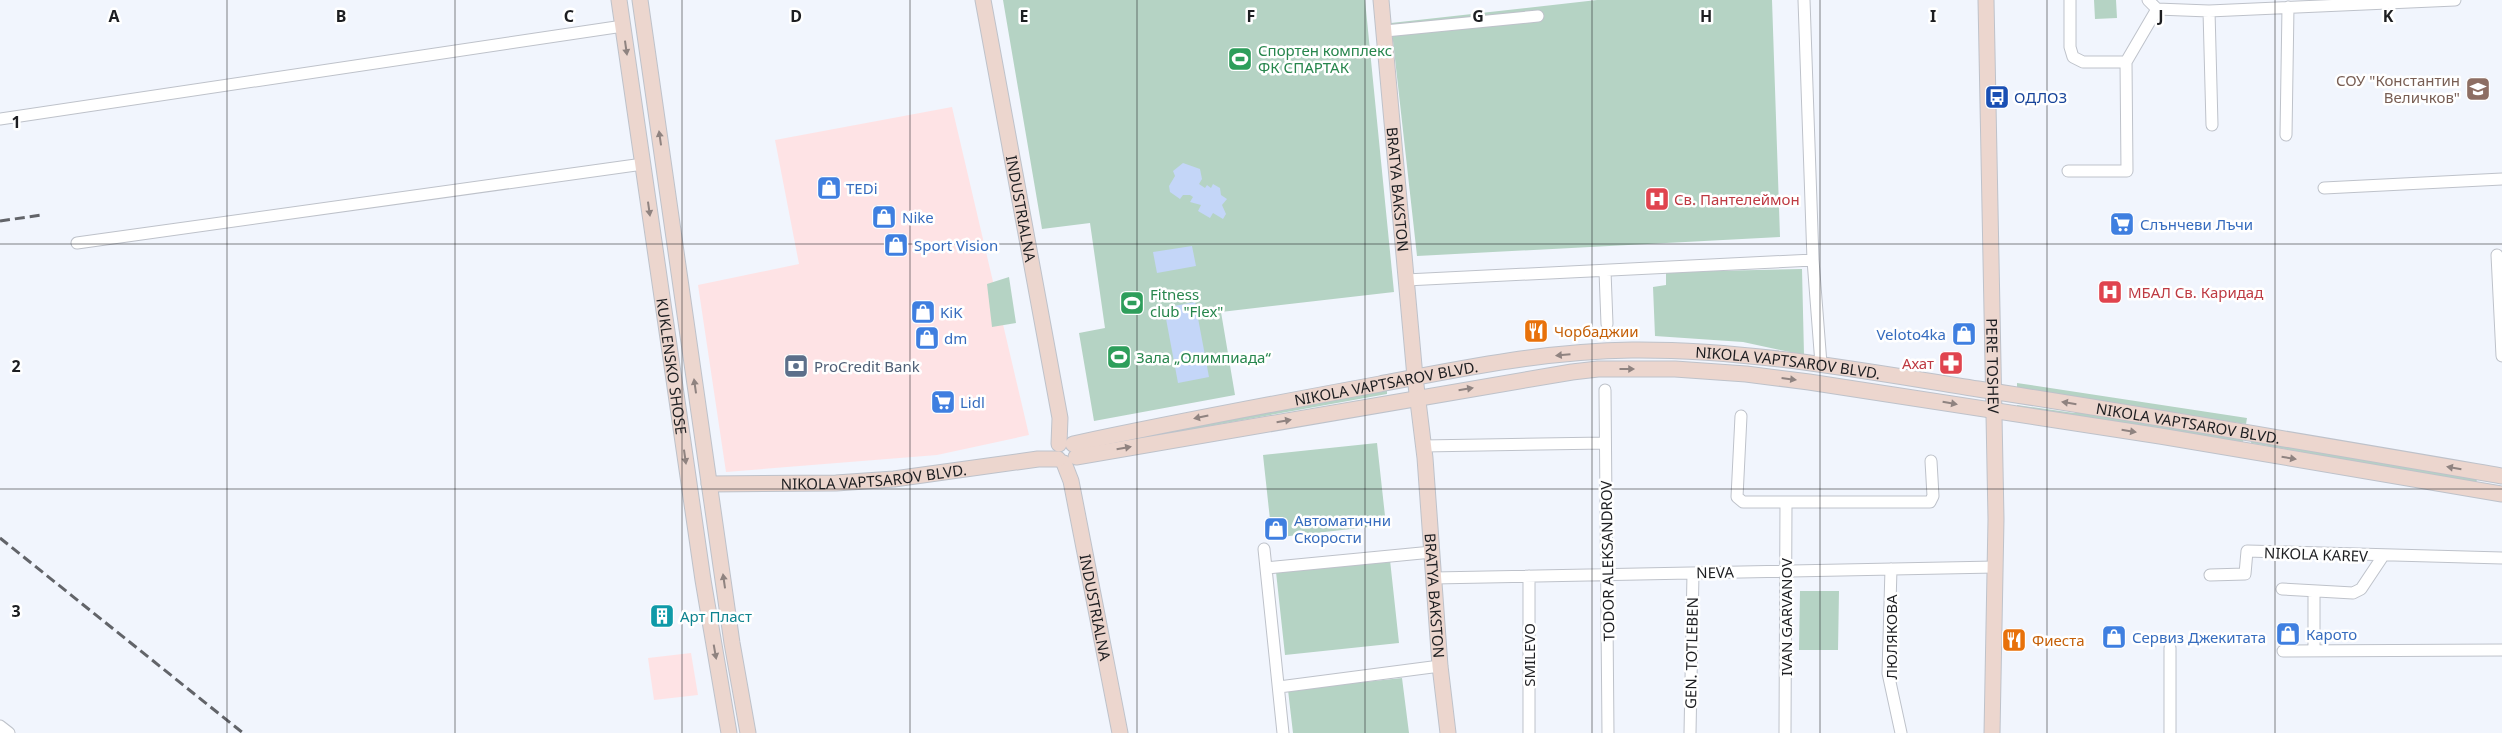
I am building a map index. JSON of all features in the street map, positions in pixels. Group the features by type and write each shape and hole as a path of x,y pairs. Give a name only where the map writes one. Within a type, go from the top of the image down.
{"street":[{"name":"KUKLENSKO SHOSE","path":"619,0 703,580 729,733"},
{"name":"KUKLENSKO SHOSE","path":"640,0 748,733"},
{"name":"INDUSTRIALNA","path":"983,0 1071,480 1120,733"},
{"name":"BRATYA BAKSTON","path":"1381,0 1415,377 1424,446 1440,666 1448,733"},
{"path":"1804,0 1813,260 1820,364"},
{"name":"PERE TOSHEV","path":"1986,0 1992,391 1994,411 1995,567 1992,733"},
{"path":"2070,0 2070,47 2073,57 2083,62 2126,62"},
{"path":"2148,0 2157,9 2209,11 2455,0"},
{"path":"2286,135 2288,7"},
{"path":"2068,171 2127,170 2126,62 2157,9"},
{"path":"2209,11 2212,125"},
{"path":"1385,31 1538,16"},
{"path":"0,119 623,26"},
{"path":"77,243 643,164"},
{"path":"2324,188 2502,179"},
{"path":"2497,255 2502,356"},
{"path":"1406,280 1813,260"},
{"path":"1605,270 1607,324"},
{"name":"NIKOLA VAPTSAROV BLVD.","path":"710,484 836,483 894,479 1038,459 1249,407 1415,377 1551,356 1627,350 1721,353 1820,364 2502,477"},
{"name":"NIKOLA VAPTSAROV BLVD.","path":"1066,452 1572,372 1598,369 1675,369 1746,374 1909,396 2499,493"},
{"name":"TODOR ALEKSANDROV","path":"1605,390 1608,733"},
{"path":"1741,416 1737,497 1743,502 1930,502 1933,496 1931,461"},
{"path":"1424,446 1605,443"},
{"path":"2499,493 2502,477"},
{"name":"IVAN GARVANOV","path":"1785,733 1786,502"},
{"path":"1264,549 1283,733"},
{"name":"NIKOLA KAREV","path":"2210,575 2245,574 2247,551 2502,558"},
{"path":"1266,568 1432,552"},
{"name":"NIKOLA KAREV","path":"2282,589 2353,593 2361,589 2383,556"},
{"name":"NEVA","path":"1434,578 1995,567"},
{"name":"ЛЮЛЯКОВА","path":"1891,569 1888,672 1901,733"},
{"name":"GEN. TOTLEBEN","path":"1690,733 1692,573"},
{"name":"SMILEVO","path":"1529,576 1529,733"},
{"path":"2314,591 2314,650"},
{"path":"2170,648 2170,733"},
{"path":"2283,651 2502,650"},
{"path":"1278,687 1440,666"},
{"path":"0,726 9,733"}],"shaded area":[{"path":"952,107 1029,435 937,455 726,472 698,285 799,264 775,140"},
{"path":"691,653 698,695 654,700 648,658"}],"green space":[{"path":"1003,0 1365,0 1394,292 1221,312 1235,395 1094,421 1079,333 1105,328 1090,223 1042,229"},
{"path":"1597,0 1772,0 1780,237 1417,256 1391,23"},
{"path":"2094,0 2116,0 2117,18 2095,19"},
{"path":"1802,269 1804,355 1743,342 1655,336 1653,287 1666,285 1666,272"},
{"path":"1009,277 1016,323 992,327 987,284"},
{"path":"2017,383 2247,418 2246,424 2017,391"},
{"path":"1387,387 1387,394 1104,445 1104,439"},
{"path":"2017,405 2074,413 2108,413 2244,435 2243,442 2017,407"},
{"path":"2252,436 2476,479 2477,481 2475,483 2251,443"},
{"path":"1377,443 1386,525 1272,538 1263,455"},
{"path":"1390,560 1399,643 1285,655 1276,572"},
{"path":"1800,591 1839,591 1838,650 1799,650"},
{"path":"1402,678 1409,733 1293,733 1288,690"}],"water":[{"path":"1183,163 1200,169 1202,179 1199,184 1205,188 1207,185 1211,188 1213,184 1220,188 1221,195 1227,199 1222,205 1226,214 1223,219 1213,213 1210,218 1198,211 1201,205 1190,202 1193,197 1190,195 1183,195 1180,199 1170,192 1169,186 1175,176 1173,171"},
{"path":"1192,246 1196,266 1157,273 1153,252"},
{"path":"1195,302 1209,377 1178,383 1164,308"}],"railway":[{"path":"0,221 42,215"},
{"path":"0,538 243,733"}],"place":[{"name":"Спортен комплекс ФК СПАРТАК","path":"1240,59"},
{"name":"СОУ \"Константин Величков\"","path":"2478,89"},
{"name":"ОДЛОЗ","path":"1997,97"},
{"name":"TEDi","path":"829,188"},
{"name":"Св. Пантелеймон","path":"1657,199"},
{"name":"Nike","path":"884,217"},
{"name":"Слънчеви Лъчи","path":"2122,224"},
{"name":"Sport Vision","path":"896,245"},
{"name":"МБАЛ Св. Каридад","path":"2110,292"},
{"name":"Fitness club \"Flex\"","path":"1132,303"},
{"name":"KiK","path":"923,312"},
{"name":"Чорбаджии","path":"1536,331"},
{"name":"Veloto4ka","path":"1964,334"},
{"name":"dm","path":"927,338"},
{"name":"Зала „Олимпиада“","path":"1119,357"},
{"name":"Ахат","path":"1951,363"},
{"name":"ProCredit Bank","path":"796,366"},
{"name":"Lidl","path":"943,402"},
{"name":"Автоматични Скорости","path":"1276,529"},
{"name":"Арт Пласт","path":"662,616"},
{"name":"Карото","path":"2288,634"},
{"name":"Сервиз Джекитата","path":"2114,637"},
{"name":"Фиеста","path":"2014,640"}]}
